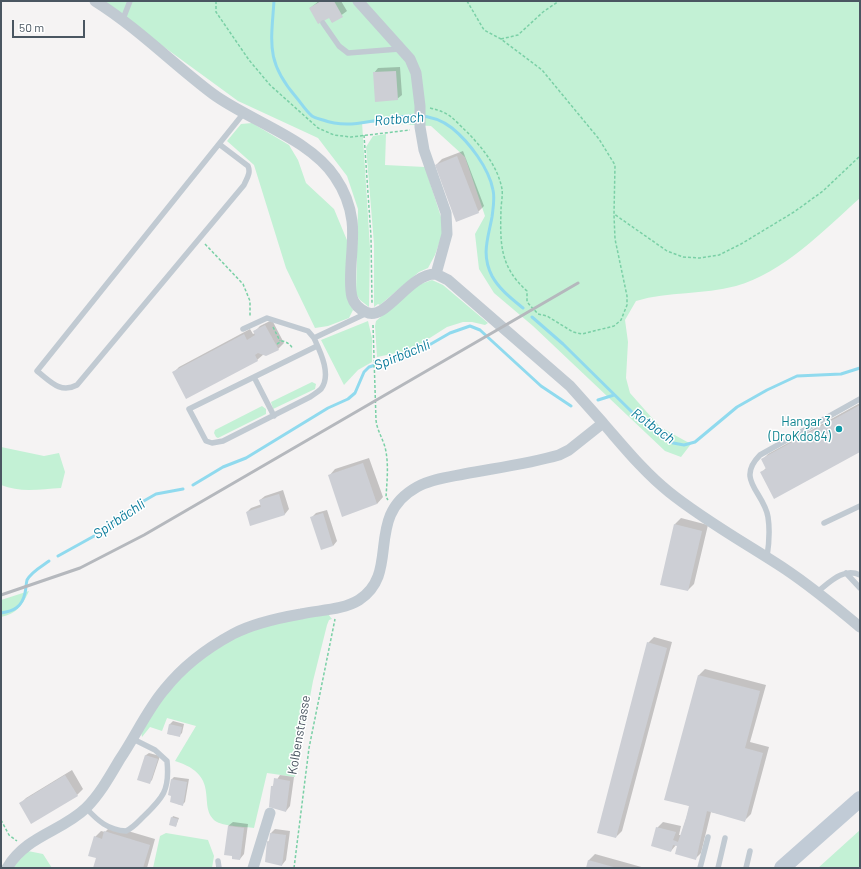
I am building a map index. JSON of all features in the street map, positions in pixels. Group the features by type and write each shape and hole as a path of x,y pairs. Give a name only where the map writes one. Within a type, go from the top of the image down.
{"main road":[{"path":"782,868 860,799"}],"street":[{"path":"95,1 123,19 213,94 243,114 310,151 320,159 336,178 348,202 354,243 352,296 359,308 370,314 382,311 415,280 423,276 436,274 448,280 570,386 651,476 667,490 685,504 817,592 860,628"},
{"path":"358,1 413,66 418,81 420,128 424,150 446,213 447,234 436,274"},
{"path":"7,868 12,860 26,846 86,807 98,795 163,691 185,667 209,648 235,633 267,621 337,608 357,601 370,592 380,574 387,521 392,508 405,495 418,486 440,478 559,455 569,450 603,423"},
{"path":"253,868 270,813"}],"lane":[{"path":"123,19 130,1"},
{"path":"323,23 338,46 348,53 399,49"},
{"path":"219,144 248,166 250,170 244,185 77,385 71,388 60,389 37,371 243,114"},
{"path":"314,338 370,314"},
{"path":"243,329 267,318 308,331 314,338 322,355 325,378 321,389 310,397 223,441 212,443 206,441 190,409 317,346"},
{"path":"254,377 274,416"},
{"path":"767,558 769,540 768,516 750,481 750,471 752,465 760,456 860,399"},
{"path":"824,523 860,506"},
{"path":"817,592 839,575 855,572 860,575"},
{"path":"846,573 860,588"},
{"path":"86,807 107,827 117,831 126,831 160,801 164,793 168,772 167,760 155,750 133,739"},
{"path":"700,868 708,837"},
{"path":"718,868 726,838"},
{"path":"746,868 750,851"},
{"path":"218,861 219,868"}],"path":[{"path":"216,1 216,12 249,60 270,85 298,112 318,128 334,135 351,137 420,128"},
{"path":"420,106 446,112 480,146 490,160 502,189 501,235 504,258 515,280 527,291 527,302 538,314 547,316 573,332 582,334 614,326 621,320 627,305 615,239 615,165 599,139 542,70 501,39 484,30 467,1"},
{"path":"501,39 518,35 542,12 559,1"},
{"path":"364,135 371,237 370,314 377,428 385,446 387,460 386,497 392,508"},
{"path":"614,214 667,251 683,257 700,258 719,255 741,244 794,212 823,191 860,156"},
{"path":"200,238 243,284 250,301 249,316 253,324"},
{"path":"274,330 280,341 291,345 296,356"},
{"path":"277,344 280,341"},
{"name":"Kolbenstrasse","path":"294,868 309,748 337,608"},
{"path":"1,820 10,835 26,846"}],"green space":[{"path":"101,1 860,1 860,198 802,249 786,261 753,280 724,289 661,296 636,301 625,320 628,342 626,378 630,393 660,427 691,444 681,457 665,451 533,326 494,293 479,269 475,234 485,216 465,157 431,126 362,122 370,248 369,307 360,300 356,294 358,209 347,176 318,138 238,101"},
{"path":"252,123 289,145 298,160 306,183 334,209 349,245 349,301 353,310 349,318 328,326 315,328 286,268 254,165 227,141 241,124"},
{"path":"386,134 385,165 425,167 442,220 442,235 435,255 428,268 419,272 380,305 378,304 374,307 374,244 366,147 373,136"},
{"path":"432,280 443,285 488,323 485,325 472,322 463,322 447,327 411,350 377,357 376,321 418,285"},
{"path":"368,321 372,338 372,362 358,370 344,385 321,340"},
{"path":"312,382 316,384 315,389 273,409 271,402"},
{"path":"262,406 266,409 266,414 218,438 216,437 214,433 215,430"},
{"path":"1,447 44,456 59,453 65,472 61,488 23,490 1,485"},
{"path":"29,591 19,608 7,616 1,617 1,600"},
{"path":"328,614 332,619 329,620 327,625 313,681 295,777 267,773 254,828 217,822 211,816 208,809 204,783 199,775 190,767 175,761 196,726 167,718 162,731 150,727 142,737 141,732 170,689 202,658 214,650 227,642 268,625"},
{"path":"860,830 860,867 818,868"},
{"path":"166,833 208,840 214,856 212,868 153,868 160,836"},
{"path":"28,851 43,854 52,868 12,868"}],"building":[{"path":"321,1 334,1 343,17 332,23 329,18 318,24 309,8"},
{"path":"396,71 398,100 375,102 373,72"},
{"path":"457,156 479,213 456,222 435,165"},
{"path":"265,325 279,350 266,356 258,353 255,355 258,361 186,399 172,372 244,334 247,340 255,335 253,331"},
{"name":"Hangar 3 (DroKdo84)","path":"860,405 860,452 774,499 760,472 766,469 761,459"},
{"path":"363,463 377,504 342,517 328,475"},
{"path":"279,494 285,515 250,526 246,512 261,507 259,500"},
{"path":"323,513 333,546 321,550 310,517"},
{"path":"674,524 702,531 688,591 660,585"},
{"path":"647,642 667,648 616,838 597,833"},
{"path":"698,675 760,691 745,748 763,753 745,822 707,811 696,860 675,854 677,846 673,845 671,852 651,846 656,827 676,832 673,840 678,842 686,818 689,806 664,800"},
{"path":"169,724 182,727 180,737 167,734"},
{"path":"145,755 158,759 150,784 137,780"},
{"path":"65,775 78,796 31,824 19,803"},
{"path":"274,778 290,781 286,812 269,807 271,786 273,786"},
{"path":"171,779 187,782 183,806 170,802 171,796 168,795"},
{"path":"171,817 178,819 176,827 169,825"},
{"path":"228,826 244,828 240,860 232,859 232,856 224,855"},
{"path":"104,831 150,845 143,868 93,868 96,858 88,856 94,836 102,839"},
{"path":"270,833 286,835 282,866 265,862 267,841 269,842"},
{"path":"588,860 617,868 586,868"}],"waterway":[{"name":"Rotbach","path":"274,1 272,41 275,63 286,85 312,116 339,124 355,124 405,116 421,116 437,119 452,128 465,140 483,164 494,193 494,204 486,246 489,268 498,285 506,294 523,308"},
{"name":"Rotbach","path":"532,317 563,344 635,415 673,443 684,445 695,442 737,407 767,390 797,376 841,374 860,368"},
{"name":"Spirbächli","path":"193,485 223,467 246,458 328,408 348,399 355,393 364,372 369,367 417,352 450,333 470,326 480,330 541,386 571,406"},
{"path":"598,400 614,395"},
{"name":"Spirbächli","path":"58,556 105,530 142,502 156,494 183,489"},
{"name":"Spirbächli","path":"1,613 10,611 20,605 24,598 27,580 31,574 49,561"}],"railway":[{"path":"1,595 80,568 144,535 578,283"}],"place":[{"name":"Hangar 3 (DroKdo84)","path":"839,429"}]}
